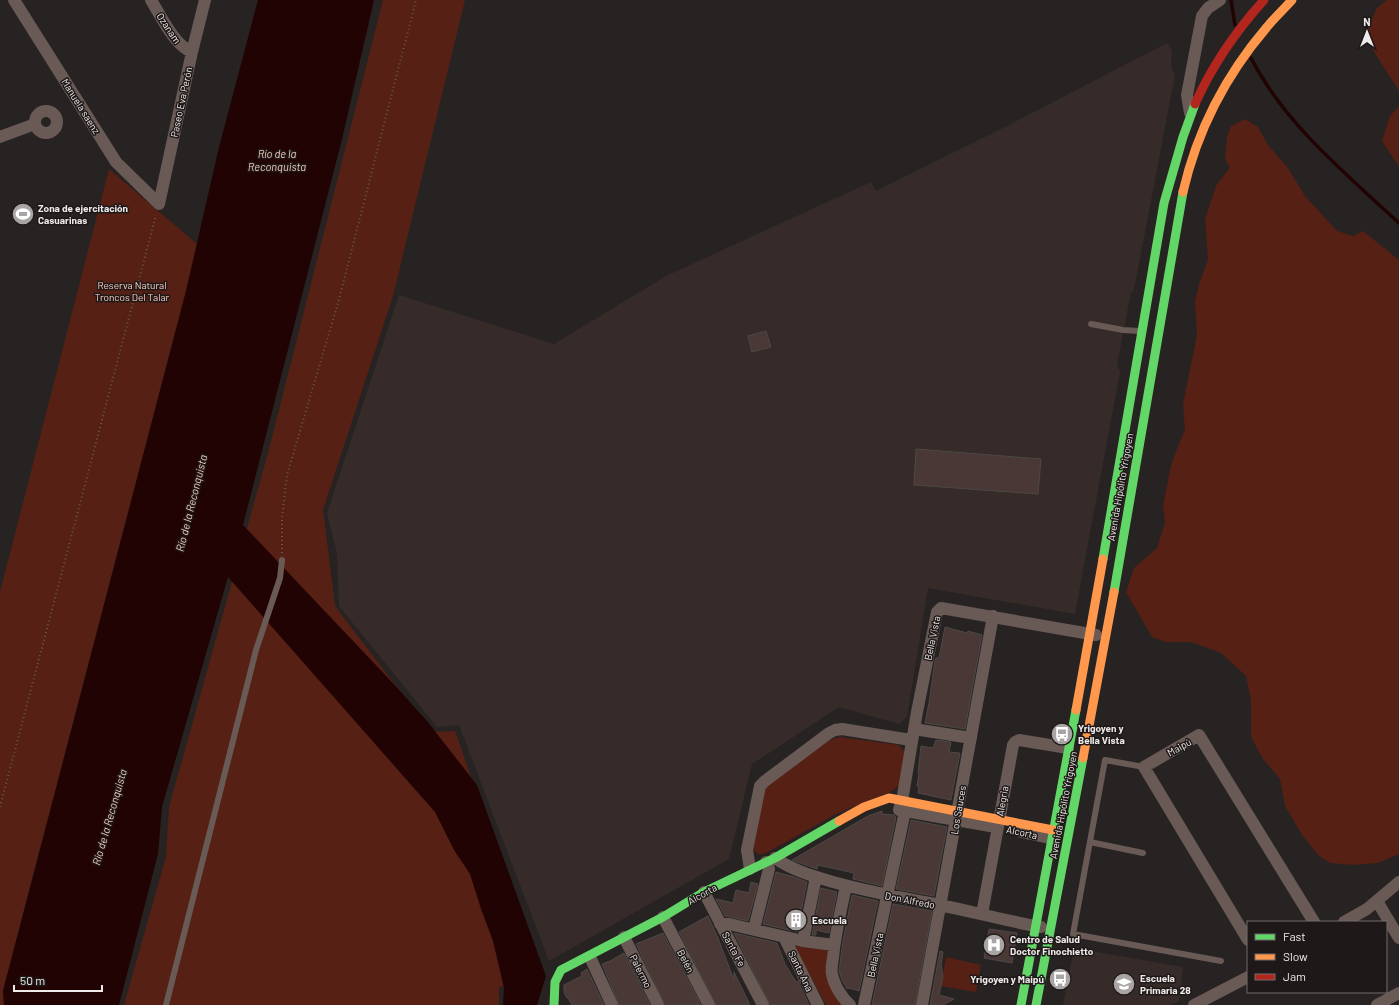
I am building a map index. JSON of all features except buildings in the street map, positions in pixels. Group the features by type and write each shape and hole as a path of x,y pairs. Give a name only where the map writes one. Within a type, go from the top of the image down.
{"main road":[{"name":"Avenida Hipólito Yrigoyen","path":"1036,1005 1106,636 1150,333 1164,203 1172,170 1191,114 1216,66 1232,40 1247,18 1264,0"},
{"name":"Avenida Hipólito Yrigoyen","path":"1021,1005 1068,748 1150,333 1189,169 1203,130 1217,101 1236,69 1265,28 1292,0"},
{"name":"Alcorta","path":"554,1005 555,981 557,974 561,970 590,957 704,892 770,860 864,807 876,802"}],"street":[{"name":"Manuela saenz","path":"14,0 116,162 159,204"},
{"name":"Ozanam","path":"151,0 179,44 186,50 192,52"},
{"name":"Paseo Eva Perón","path":"159,204 192,52 205,0"},
{"path":"1191,114 1187,95 1200,23 1202,16 1208,8 1219,0"},
{"path":"0,137 35,124"},
{"name":"Bella Vista","path":"864,1005 904,816 903,807 913,735 937,612 942,608 1106,636"},
{"name":"Los Sauces","path":"922,1005 993,616"},
{"path":"750,869 747,850 748,839 760,786 765,780 829,733 842,729 971,738"},
{"name":"Maipú","path":"1144,767 1199,735 1313,921"},
{"name":"Alegria","path":"982,914 1013,745 1019,740 1068,748"},
{"path":"1144,767 1247,938"},
{"name":"Alcorta","path":"876,802 1052,834"},
{"path":"754,929 770,860"},
{"name":"Don Alfredo","path":"770,860 846,886 1050,929"},
{"path":"803,941 816,877"},
{"path":"1346,921 1367,909 1399,882"},
{"path":"846,886 834,945 832,975 844,1000 850,1005"},
{"name":"Santa Fe","path":"704,892 763,1005"},
{"path":"1377,901 1399,938"},
{"name":"Belén","path":"663,916 709,1005"},
{"path":"720,924 729,924 754,929 803,941 834,945"},
{"name":"Palermo","path":"624,937 658,1005"},
{"name":"Santa Ana","path":"784,937 818,1005"},
{"path":"590,957 612,1005"},
{"path":"1201,1004 1247,978"},
{"path":"1377,1005 1399,993"}],"lane":[{"path":"1091,324 1150,333"},
{"path":"166,1005 256,650 280,578 282,560"},
{"path":"1144,767 1105,760 1073,934 1221,961"},
{"path":"1090,842 1143,853"}],"path":[{"path":"282,560 282,518 287,475 338,303 416,0"},
{"path":"0,807 159,204"}],"shaded area":[{"path":"1167,43 1172,51 1171,65 1175,75 1134,290 1131,292 1117,365 1120,372 1075,614 928,588 907,717 899,724 839,707 752,764 729,859 549,961 459,725 437,727 339,606 337,553 327,513 399,295 554,344 666,276 871,182 876,191 1009,125"},
{"name":"Escuela Primaria 28","path":"1074,948 1183,967 1179,1001 1170,1005 1063,1005"}],"green space":[{"path":"383,0 465,0 393,296 323,510 335,606 431,732 455,731 541,977 499,987 499,1005 124,1005 166,857 169,807 268,453"},
{"path":"1387,0 1399,0 1399,91 1365,35 1377,8"},
{"path":"1399,106 1399,167 1382,141 1390,116"},
{"path":"1245,119 1258,127 1268,145 1288,168 1305,196 1337,231 1353,236 1363,231 1399,260 1399,854 1378,863 1353,865 1330,863 1318,855 1302,835 1285,806 1280,779 1263,759 1251,737 1251,700 1246,676 1221,653 1191,642 1166,642 1152,637 1126,592 1134,568 1157,548 1165,523 1163,506 1171,465 1185,429 1183,404 1197,335 1195,301 1200,281 1208,260 1205,219 1216,186 1230,167 1225,159 1227,137 1231,126"},
{"name":"Reserva Natural Troncos Del Talar","path":"109,169 197,244 3,990 4,1005 0,1005 0,592"},
{"path":"840,737 898,745 905,754 900,785 892,791 836,814 768,852 760,855 753,850 764,788 771,780 830,740"},
{"path":"797,945 825,949 828,952 842,1005 826,1005 796,949"},
{"path":"946,957 981,965 976,992 941,986"}],"water":[{"name":"Río de la Reconquista","path":"258,0 374,0 342,139 243,525 427,721 477,785 546,976 537,1005 503,1005 504,988 493,941 470,874 454,850 435,812 228,577 162,807 158,854 119,1005 4,1005 3,991 186,291 219,147"}],"waterway":[{"path":"1231,0 1235,25"},
{"path":"1251,58 1281,105 1299,126 1337,166 1399,223"}],"traffic: fast":[{"path":"1103,559 1164,203 1183,137 1195,104"},
{"path":"1114,592 1183,192"},
{"path":"1021,1005 1076,710"},
{"path":"1036,1005 1083,758"},
{"path":"554,1005 555,982 561,970 663,917 704,892 775,858 839,821"}],"traffic: slow":[{"path":"1183,192 1196,147 1226,84 1252,45 1292,0"},
{"path":"1076,710 1103,559"},
{"path":"1083,758 1114,592"},
{"path":"839,821 864,807 889,798 1053,830"}],"traffic: jam":[{"path":"1195,104 1225,49 1264,0"}],"place":[{"name":"Zona de ejercitación Casuarinas","path":"23,214"},
{"name":"Yrigoyen y Bella Vista","path":"1062,734"},
{"name":"Escuela","path":"796,920"},
{"name":"Centro de Salud Doctor Finochietto","path":"994,945"},
{"name":"Yrigoyen y Maipú","path":"1060,979"},
{"name":"Escuela Primaria 28","path":"1124,984"}]}
